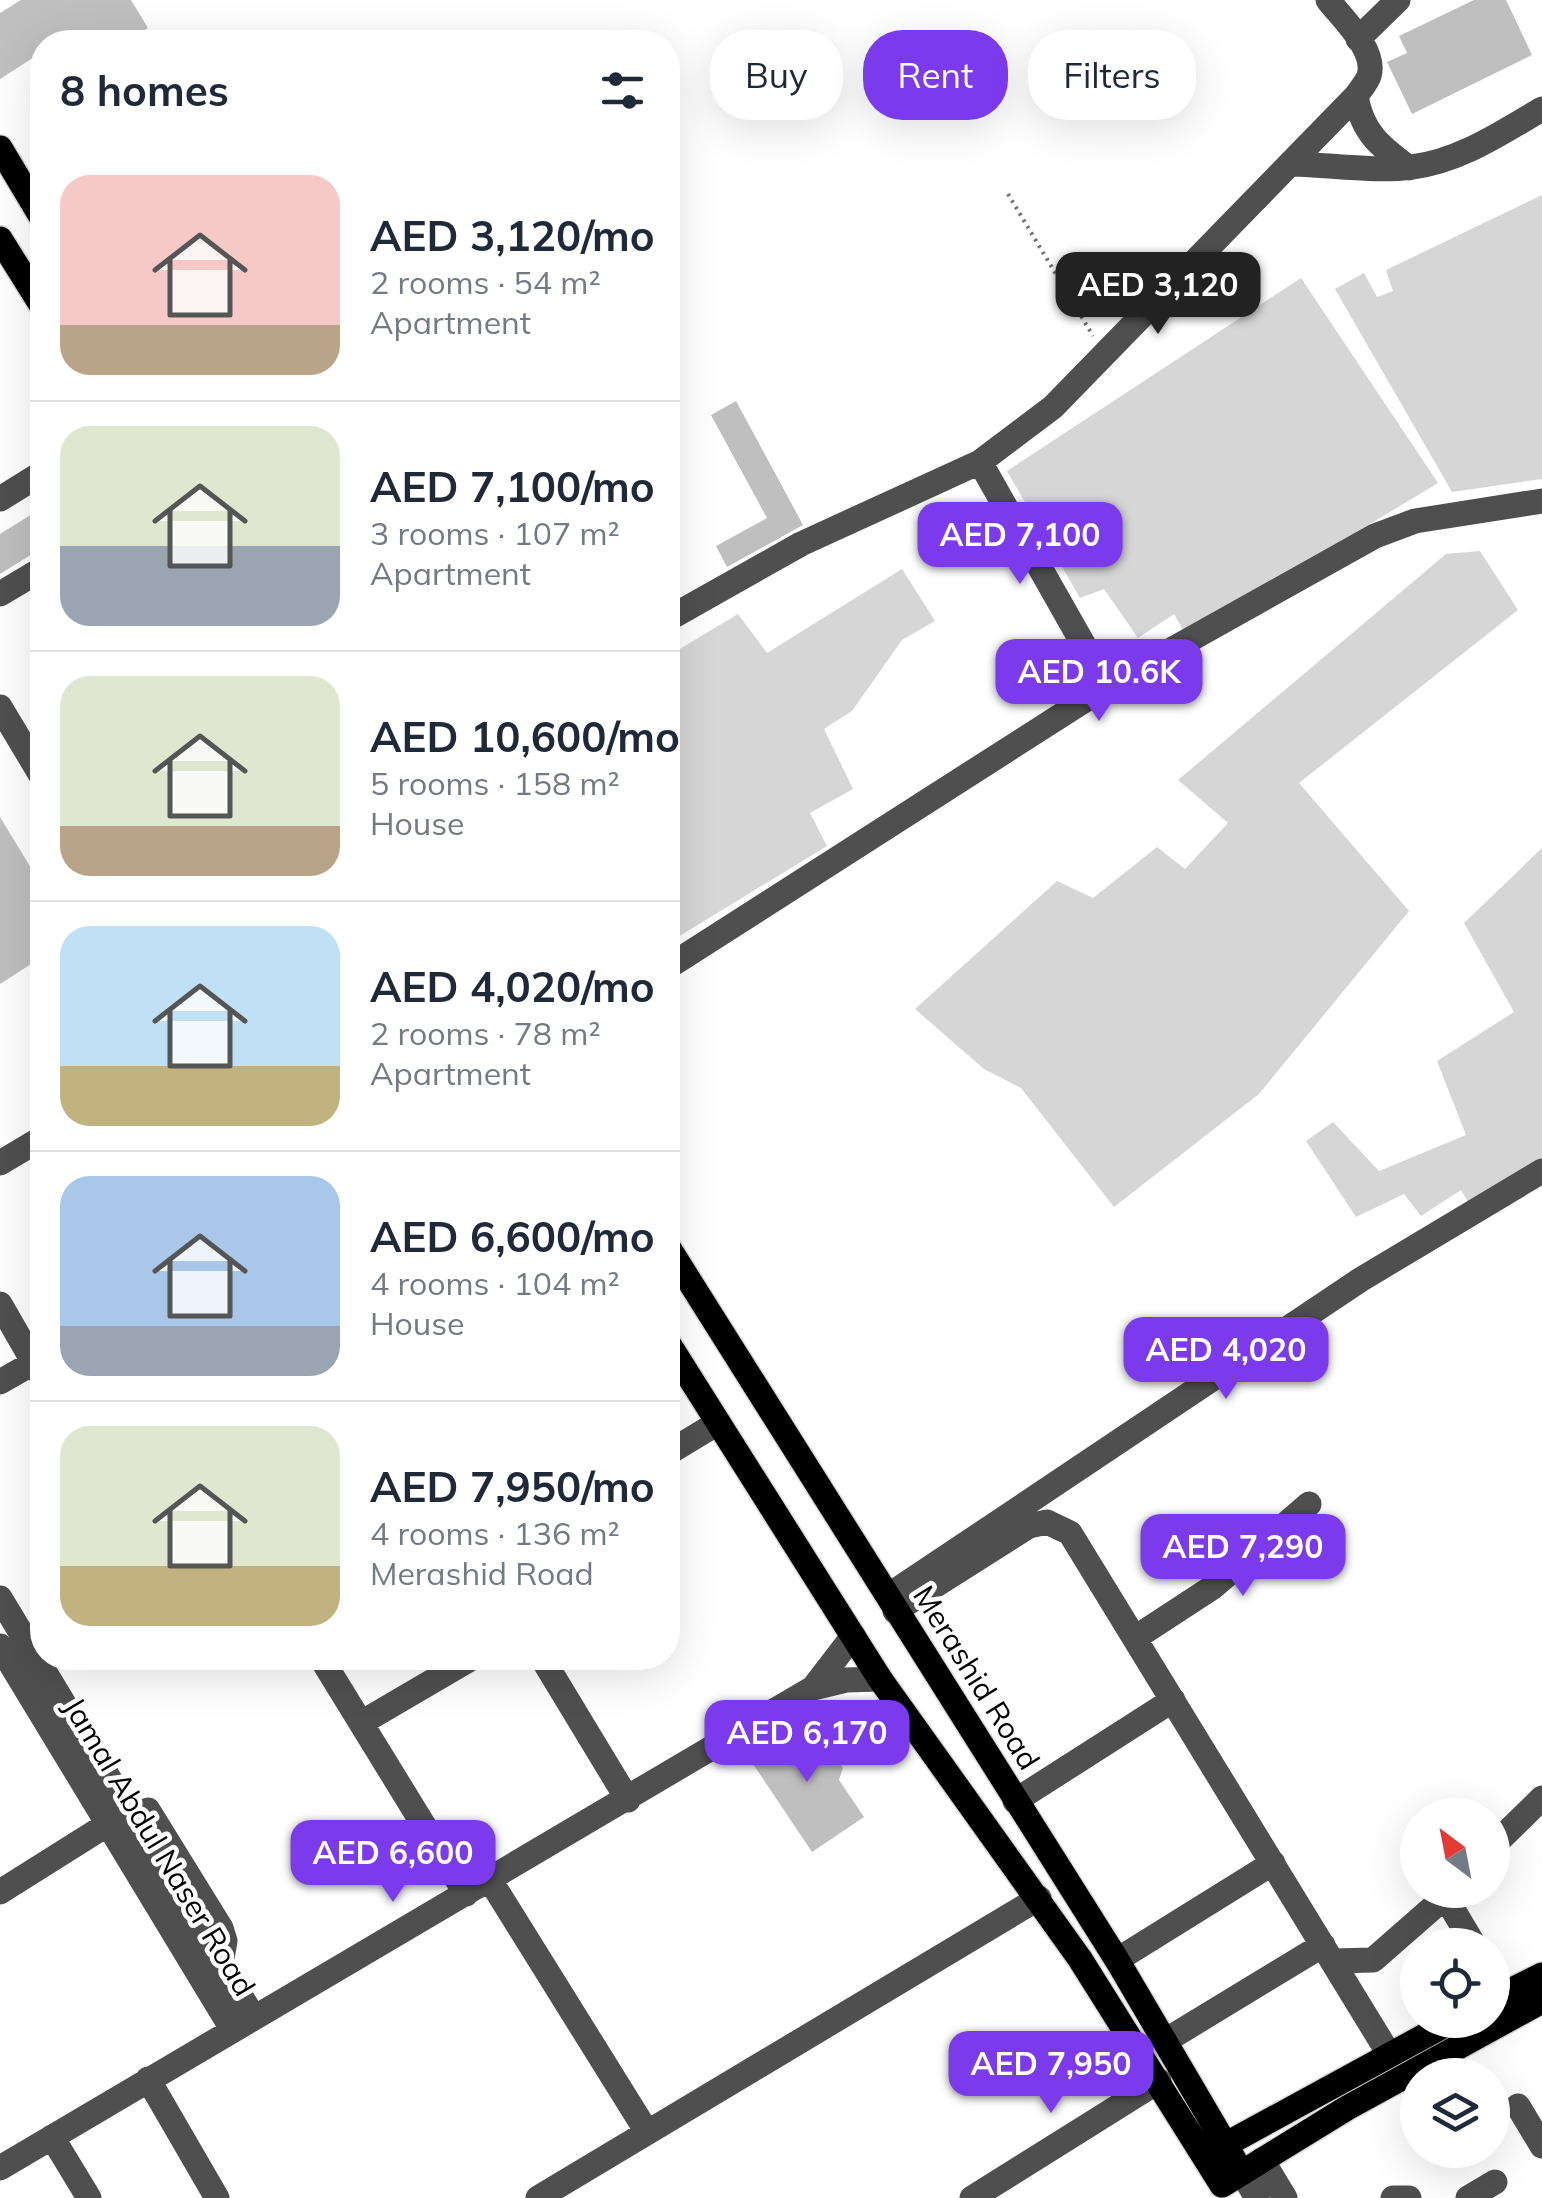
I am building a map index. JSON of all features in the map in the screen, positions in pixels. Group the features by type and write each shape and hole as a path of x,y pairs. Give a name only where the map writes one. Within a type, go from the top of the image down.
{"main road":[{"path":"0,148 30,198"},
{"path":"0,238 30,283"},
{"name":"Merashid Road","path":"680,1267 1117,1960 1165,2041 1215,2150"},
{"name":"Merashid Road","path":"680,1362 880,1679 1039,1898 1159,2081 1239,2179"},
{"path":"948,1776 976,1772 987,1756"},
{"path":"1510,1986 1542,1976"},
{"path":"1239,2179 1416,2068 1542,2001"},
{"path":"1215,2150 1420,2038"}],"street":[{"path":"680,612 800,544 980,462 1053,407 1356,96 1370,74 1368,58 1328,0"},
{"path":"1358,39 1398,0"},
{"path":"1356,96 1366,131 1409,168"},
{"path":"1293,164 1409,168 1440,162 1475,148 1542,110"},
{"path":"980,462 1108,686"},
{"path":"0,481 30,463"},
{"path":"0,499 30,480"},
{"path":"680,959 1108,686 1375,536 1415,521 1542,500"},
{"path":"0,594 30,575"},
{"path":"0,707 30,757"},
{"path":"0,1164 30,1145"},
{"path":"891,1604 1360,1280 1542,1171"},
{"path":"0,1304 30,1350"},
{"path":"0,1382 30,1370"},
{"path":"680,1446 716,1424"},
{"path":"1136,1638 1213,1587 1309,1504"},
{"path":"891,1604 1021,1530 1047,1522 1070,1533 1390,2054"},
{"name":"Jamal Abdul Naser Road","path":"0,1598 30,1638"},
{"path":"813,1688 853,1636"},
{"name":"Jamal Abdul Naser Road","path":"1,1651 108,1824 243,2024"},
{"name":"Jamal Abdul Naser Road","path":"52,1670 221,1964 243,2024"},
{"path":"328,1670 466,1894"},
{"path":"361,1723 452,1670"},
{"path":"549,1670 628,1800"},
{"path":"0,2168 813,1688 846,1680 880,1679"},
{"path":"1014,1801 1173,1700"},
{"path":"1510,1829 1542,1798"},
{"path":"0,1892 108,1824"},
{"path":"1117,1960 1273,1863"},
{"path":"490,1880 647,2132"},
{"path":"538,2198 1039,1898"},
{"path":"1165,2041 1328,1953 1373,1960 1434,1908"},
{"path":"148,2079 217,2198"},
{"path":"972,2198 1159,2081"},
{"path":"1518,2106 1542,2146"},
{"path":"52,2136 89,2198"},
{"path":"1239,2179 1257,2198"},
{"path":"1239,2179 1285,2198"},
{"path":"1468,2198 1495,2182"},
{"path":"1393,2198 1410,2198"}],"path":[{"path":"1008,194 1103,353"}],"shaded area":[{"path":"1542,195 1542,479 1452,492 1335,289 1364,273 1377,297 1393,291 1386,270"},
{"path":"1301,278 1438,483 1186,635 1174,614 1138,638 1104,589 1080,598 1007,471"},
{"path":"1480,551 1518,610 1299,783 1409,911 1259,1094 1114,1207 1021,1088 984,1069 915,1009 1057,881 1093,898 1157,847 1185,869 1228,823 1178,780 1446,554"},
{"path":"902,569 935,621 902,640 852,711 824,729 853,789 810,813 827,846 680,936 680,649 738,614 767,653"},
{"path":"1542,848 1542,1165 1472,1209 1461,1190 1421,1216 1404,1194 1356,1217 1306,1141 1333,1122 1379,1171 1466,1135 1437,1061 1514,1012 1464,923"}],"building":[{"path":"21,0 131,0 148,28 30,30 30,60 0,79 0,13"},
{"path":"1474,0 1506,0 1532,55 1412,114 1387,62 1407,53 1399,36"},
{"path":"736,401 803,525 727,567 716,546 767,518 711,415"},
{"path":"30,515 30,555 0,574 0,534"},
{"path":"0,817 30,866 30,965 0,984"},
{"path":"792,1724 802,1728 812,1744 823,1737 843,1768 839,1780 864,1817 812,1852 747,1755"}]}
